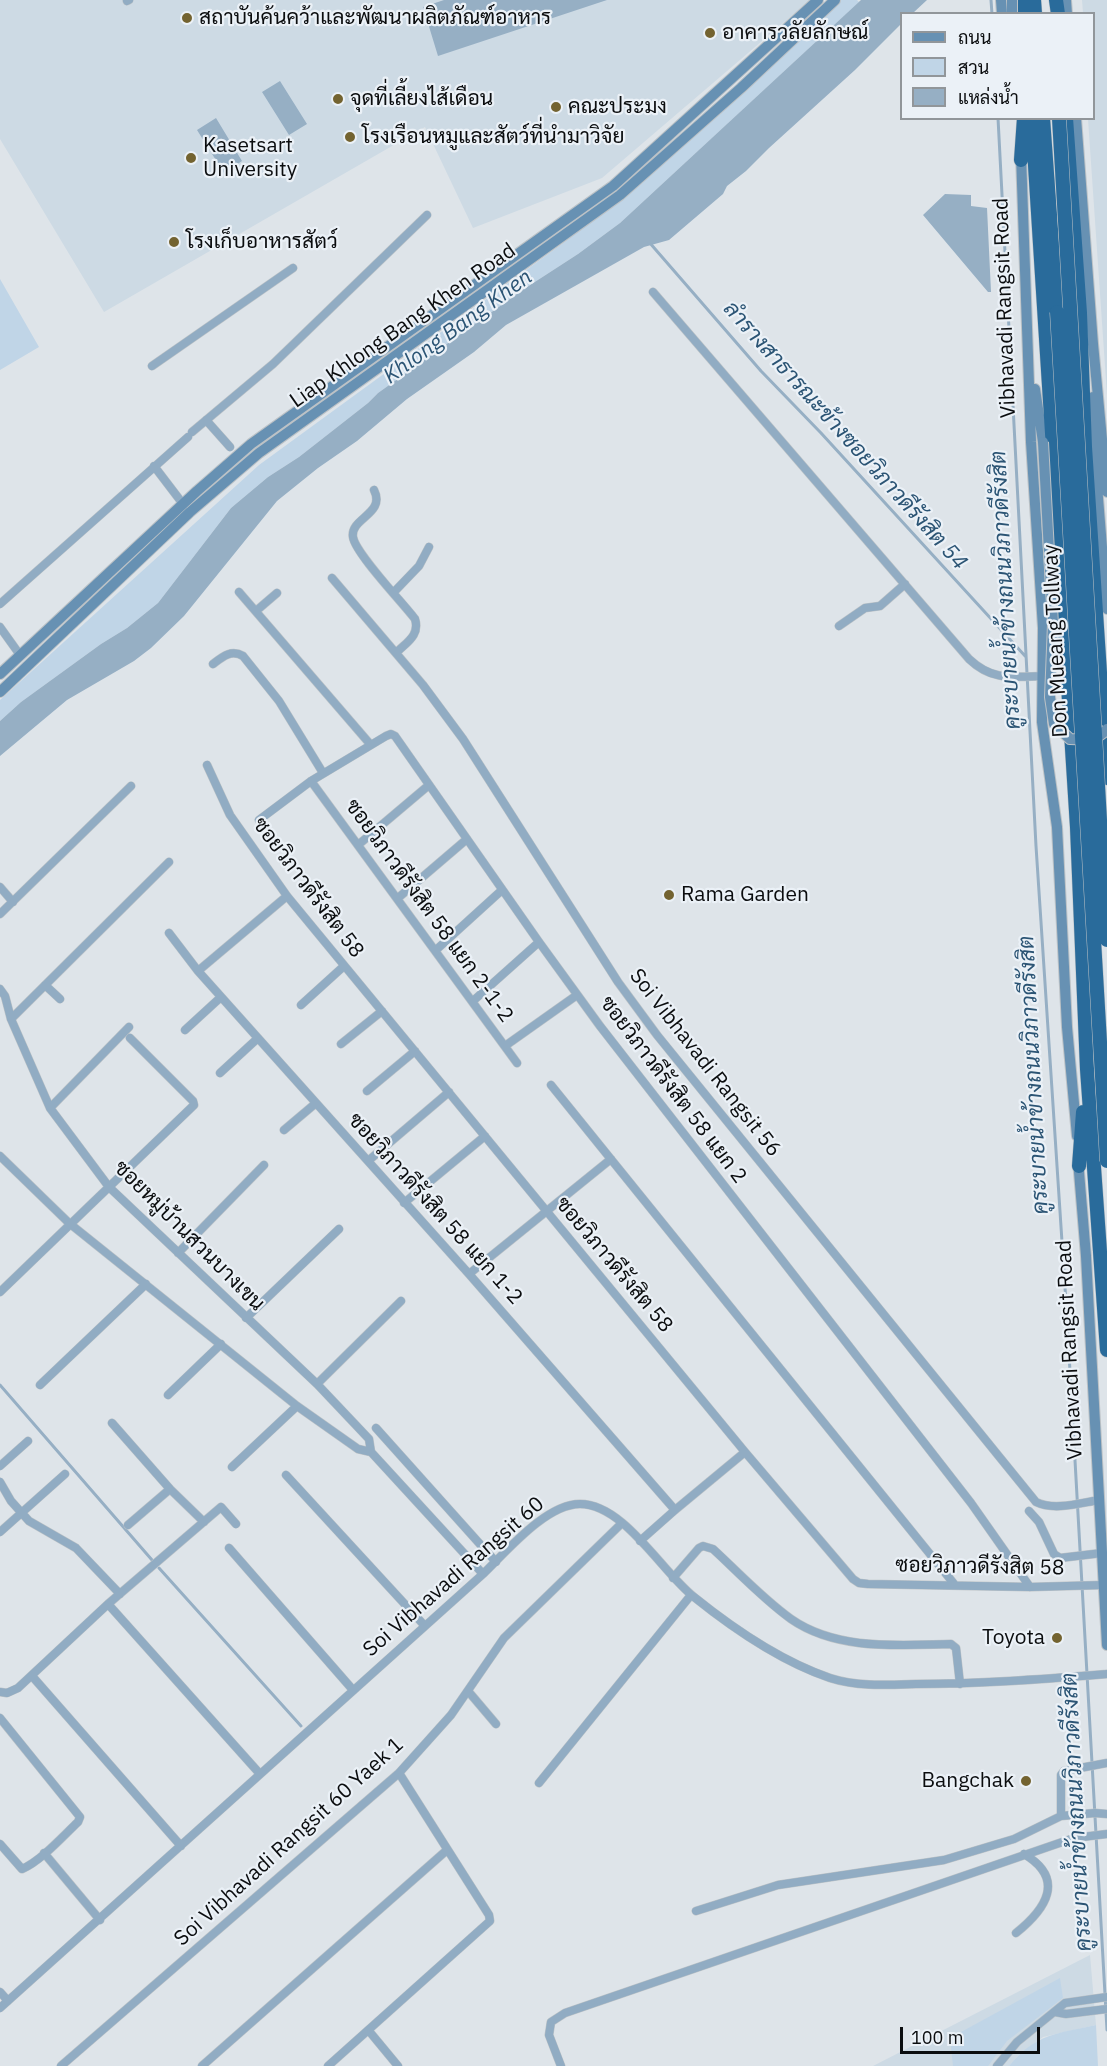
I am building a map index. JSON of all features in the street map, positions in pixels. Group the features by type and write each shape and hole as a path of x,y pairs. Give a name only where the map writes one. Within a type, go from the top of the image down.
{"highway":[{"path":"1021,160 1023,120"},
{"name":"Vibhavadi Rangsit Road","path":"1032,120 1077,826 1087,1069 1107,1350"},
{"name":"Don Mueang Tollway","path":"1043,120 1065,436 1107,1161"},
{"name":"Don Mueang Tollway","path":"1059,120 1107,940"},
{"path":"1066,120 1080,313 1085,447 1107,778"},
{"path":"1079,1166 1087,1069"}],"main road":[{"name":"Liap Khlong Bang Khen Road","path":"0,674 183,504 252,444 613,186 818,0"},
{"name":"Liap Khlong Bang Khen Road","path":"0,692 190,512 259,453 620,195 741,88 835,0"},
{"name":"Vibhavadi Rangsit Road","path":"1018,120 1029,346 1031,442 1043,628 1033,676 1057,827 1068,1028 1086,1256 1107,1645"},
{"path":"1076,120 1107,492"},
{"path":"1093,344 1093,436 1107,609"},
{"path":"1029,346 1043,442 1053,624 1050,698 1054,724 1070,739 1087,740 1102,735 1107,729"},
{"path":"20,655 29,665"}],"street":[{"path":"0,604 206,420 273,364 427,215"},
{"path":"152,366 293,268"},
{"path":"653,292 981,670 994,675 1033,676"},
{"path":"206,420 230,447"},
{"path":"154,466 183,504"},
{"path":"374,490 378,500 376,505 352,534 364,558 394,592 418,626 412,639 397,652"},
{"path":"394,592 419,566 429,547"},
{"name":"Soi Vibhavadi Rangsit 56","path":"332,578 397,652 463,739 618,982 682,1067 1036,1502 1042,1505 1099,1500"},
{"path":"839,626 866,608 880,606 905,584"},
{"path":"239,592 370,744"},
{"path":"255,610 277,593"},
{"path":"0,627 20,655"},
{"path":"213,664 231,653 237,652 243,656 279,701 322,773"},
{"name":"ซอยวิภาวดีรังสิต 58 แยก 2","path":"259,820 322,773 370,744 392,734 395,736 577,995 656,1100 971,1503 1030,1587"},
{"name":"ซอยวิภาวดีรังสิต 58","path":"207,765 230,814 287,896 745,1452 846,1571 860,1583 1030,1587 1104,1586"},
{"name":"ซอยวิภาวดีรังสิต 58 แยก 2-1-2","path":"311,781 517,1063"},
{"path":"358,845 429,785"},
{"path":"0,914 130,786"},
{"path":"398,898 467,839"},
{"path":"11,1019 169,862"},
{"path":"0,887 13,902"},
{"path":"436,950 502,890"},
{"path":"198,971 287,896"},
{"name":"ซอยวิภาวดีรังสิต 58 แยก 1-2","path":"169,933 198,971 675,1509"},
{"path":"473,1001 538,942"},
{"path":"301,1005 344,966"},
{"path":"45,985 60,999"},
{"name":"ซอยหมู่บ้านสวนบางเขน","path":"0,989 5,996 11,1019 50,1108 109,1187 317,1384 369,1439 371,1452 483,1574"},
{"path":"505,1046 577,995"},
{"path":"185,1030 221,997"},
{"path":"341,1044 382,1011"},
{"path":"50,1108 129,1027"},
{"path":"0,1292 194,1105 193,1101 130,1038"},
{"path":"220,1073 258,1038"},
{"path":"367,1091 415,1051"},
{"path":"550,1085 955,1585"},
{"path":"368,1161 449,1092"},
{"path":"284,1130 316,1103"},
{"path":"404,1203 485,1136"},
{"name":"ซอยหมู่บ้านสวนบางเขน","path":"1,1158 69,1223 297,1406 358,1449 371,1452"},
{"path":"469,1274 611,1159"},
{"path":"178,1253 264,1165"},
{"path":"246,1318 339,1230"},
{"path":"40,1385 146,1284"},
{"path":"317,1384 401,1300"},
{"path":"168,1395 221,1344"},
{"path":"232,1467 297,1406"},
{"path":"112,1423 170,1489 204,1522"},
{"path":"376,1428 496,1562"},
{"path":"0,1466 28,1441"},
{"path":"640,1541 745,1452"},
{"path":"0,1532 65,1474"},
{"path":"286,1475 424,1625"},
{"path":"0,1482 21,1513 37,1526 76,1548 120,1594"},
{"path":"128,1525 170,1489"},
{"name":"Soi Vibhavadi Rangsit 60","path":"0,2008 483,1574 542,1518 560,1507 580,1504 600,1507 622,1523 692,1595 761,1646 830,1678 858,1685 960,1684 1107,1674"},
{"path":"0,1692 7,1693 18,1688 108,1604 221,1507 236,1524"},
{"path":"1029,1511 1039,1522 1054,1554 1060,1558 1102,1553"},
{"name":"Soi Vibhavadi Rangsit 60 Yaek 1","path":"61,2066 399,1773 451,1715 504,1638 622,1523"},
{"path":"674,1578 699,1548 706,1546 792,1620 820,1633 840,1639 880,1645 951,1644 956,1648 958,1655 960,1684"},
{"path":"228,1548 353,1690"},
{"path":"539,1783 692,1595"},
{"path":"108,1604 260,1774"},
{"path":"32,1676 181,1846"},
{"path":"468,1691 496,1724"},
{"path":"0,1718 80,1817 78,1822 44,1853 22,1869 0,1844"},
{"path":"1061,1816 1061,1776 1067,1769 1103,1763"},
{"path":"328,2066 490,1921 489,1915 399,1773"},
{"path":"696,1911 778,1885 944,1860 1014,1839 1061,1816 1105,1814"},
{"path":"561,2066 549,2035 551,2022 565,2013 1024,1854 1088,1835 1105,1834"},
{"path":"202,2066 447,1850"},
{"path":"44,1853 100,1920"},
{"path":"1016,1933 1039,1911 1049,1892 1049,1880 1035,1861 1024,1854"},
{"path":"0,1992 8,2001"},
{"path":"997,2066 1017,2042 1065,2003 1103,1998"},
{"path":"1055,2012 1065,2014 1104,2009"},
{"path":"369,2031 398,2066"}],"shaded area":[{"name":"Kasetsart University","path":"0,0 810,0 602,178 473,228 425,127 104,312 0,139"},
{"path":"1082,0 1107,0 1107,395 1088,120 1095,120 1095,12 1083,12"},
{"path":"1090,1955 1096,2025 1043,2037 1019,2055 1009,2066 873,2066"}],"green space":[{"path":"841,0 859,2 620,223 378,393 299,457 268,477 231,508 158,603 127,628 21,702 0,721 0,700 259,465 566,241 639,183"},
{"path":"0,279 39,347 0,370"},
{"path":"1060,1978 1063,1998 1007,2041 988,2066 953,2066 950,2038"},
{"path":"1096,2025 1098,2066 1009,2066 1028,2047 1048,2036"}],"water":[{"path":"444,0 607,0 438,56 423,7"},
{"path":"861,0 927,0 914,12 900,12 900,25 855,70 727,186 723,194 669,240 644,247 506,325 474,352 407,399 357,441 277,501 184,616 151,648 134,661 67,700 0,756 0,721 21,702 127,628 158,603 231,508 378,393 620,223"},
{"path":"280,81 307,124 289,135 262,92"},
{"path":"216,118 242,161 224,173 197,130"},
{"path":"945,194 971,195 971,206 987,208 991,292 988,292 923,215"}],"waterway":[{"name":"คูระบายน้ำข้างถนนวิภาวดีรังสิต","path":"991,0 992,12"},
{"name":"คูระบายน้ำข้างถนนวิภาวดีรังสิต","path":"998,120 1036,846 1067,1318 1107,2030"},
{"name":"ลำรางสาธารณะข้างซอยวิภาวดีรังสิต 54","path":"649,242 761,371 821,433 1026,657"},
{"path":"0,1385 152,1560"},
{"path":"159,1568 301,1726"}],"place":[{"name":"สถาบันค้นคว้าและพัฒนาผลิตภัณฑ์อาหาร","path":"187,18"},
{"name":"อาคารวลัยลักษณ์","path":"710,33"},
{"name":"จุดที่เลี้ยงไส้เดือน","path":"338,99"},
{"name":"คณะประมง","path":"556,107"},
{"name":"โรงเรือนหมูและสัตว์ที่นำมาวิจัย","path":"350,137"},
{"name":"Kasetsart University","path":"191,158"},
{"name":"โรงเก็บอาหารสัตว์","path":"174,242"},
{"name":"Rama Garden","path":"669,895"},
{"name":"Toyota","path":"1057,1638"},
{"name":"Bangchak","path":"1026,1781"}],"water label":[{"name":"Khlong Bang Khen","path":"458,327"}]}
